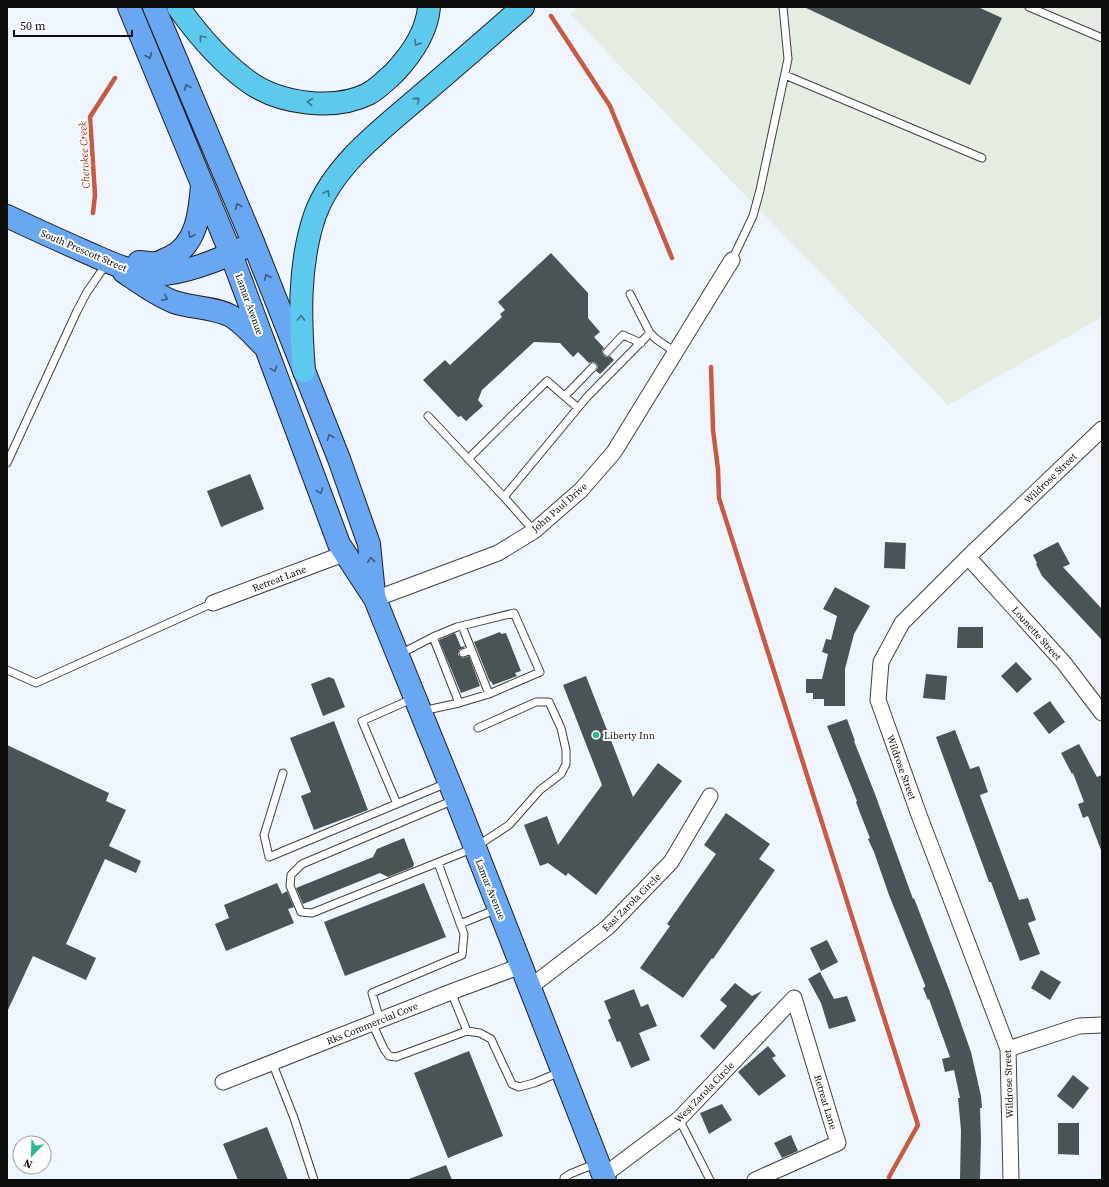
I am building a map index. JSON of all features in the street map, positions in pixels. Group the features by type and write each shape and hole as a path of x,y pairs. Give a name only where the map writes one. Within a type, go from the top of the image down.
{"highway":[{"path":"178,7 213,50 249,83 264,92 304,102 325,104 346,101 368,94 384,83 400,67 422,34 428,17 429,7"},
{"path":"304,371 301,335 303,272 308,240 316,214 326,194 352,158 374,137 523,7"}],"main road":[{"name":"Lamar Avenue","path":"129,7 232,254 340,544 375,599 522,966 529,988 602,1173"},
{"name":"Lamar Avenue","path":"154,7 253,242 339,459 369,544 375,599"},
{"path":"108,262 158,263 175,255 187,243 194,231 200,211 202,184"},
{"name":"South Prescott Street","path":"7,216 108,262 132,271 153,274 167,274 184,270 232,254 253,242"},
{"path":"108,262 154,292 175,302 230,316 242,324 267,349"}],"street":[{"name":"John Paul Drive","path":"375,599 498,553 534,531 581,490 614,452 732,260"},
{"name":"Wildrose Street","path":"1011,1180 1008,1049 922,822 878,700 882,662 902,623 968,557 1102,429"},
{"name":"Retreat Lane","path":"213,603 346,553"},
{"name":"Lounette Street","path":"968,557 1064,664 1102,713"},
{"name":"East Zarola Circle","path":"529,988 608,927 671,862 710,796"},
{"name":"Rks Commercial Cove","path":"223,1082 376,1021 522,966"},
{"name":"Retreat Lane","path":"755,1180 838,1143 794,998"},
{"name":"West Zarola Circle","path":"602,1173 680,1119 794,998"},
{"path":"1008,1049 1079,1026 1102,1025"}],"lane":[{"path":"732,260 753,216 785,75 788,59 783,7"},
{"path":"1029,7 1102,38"},
{"path":"785,75 982,158"},
{"path":"7,463 77,310 87,292 108,262"},
{"path":"630,294 650,333 675,352"},
{"path":"504,497 578,408 650,333"},
{"path":"607,352 623,336 641,343"},
{"path":"565,396 593,367"},
{"path":"468,459 547,381 578,408"},
{"path":"428,416 534,531"},
{"path":"7,670 36,683 213,603"},
{"path":"397,804 362,721 418,705 459,703 489,694 540,672 514,613 457,627 433,637 398,655"},
{"path":"462,626 489,694"},
{"path":"433,637 454,681 459,703"},
{"path":"464,653 471,650"},
{"path":"472,674 479,670"},
{"path":"452,791 302,864 291,875 290,886 301,912 312,913 474,848 509,824 540,790 561,774 566,764 566,750 561,728 549,702 536,702 478,728"},
{"path":"283,773 264,834 269,857 397,804 452,791"},
{"path":"438,863 464,934 462,955 372,993 376,1021 384,1049 389,1056 396,1057 467,1031 480,1033 491,1038 512,1084 519,1088 562,1072"},
{"path":"460,924 498,908"},
{"path":"451,992 467,1031"},
{"path":"272,1062 294,1118 314,1180"},
{"path":"680,1119 710,1180"},
{"path":"564,1180 570,1174 602,1173"}],"shaded area":[{"path":"579,7 1102,7 1102,317 948,405 570,14"}],"building":[{"path":"804,7 978,7 1002,18 970,85"},
{"path":"551,253 588,293 588,318 600,332 594,337 604,348 602,351 603,355 606,357 610,356 614,360 600,374 596,371 598,368 597,364 594,362 589,363 578,352 573,357 560,343 534,342 482,390 478,400 483,406 466,421 461,416 458,417 423,380 445,360 450,365 502,317 500,314 505,310 498,302"},
{"path":"250,474 264,509 221,527 207,491"},
{"path":"885,542 906,543 905,569 884,568"},
{"path":"1058,542 1070,564 1063,567 1102,609 1102,640 1042,576 1036,564 1037,563 1033,555"},
{"path":"835,587 870,606 854,634 845,669 845,706 824,706 824,699 813,699 813,693 806,693 806,679 822,679 828,654 822,652 826,639 831,640 837,616 823,609"},
{"path":"958,627 983,627 983,648 957,648"},
{"path":"500,632 501,634 506,633 521,671 515,673 517,676 493,685 491,681 490,682 474,642"},
{"path":"455,633 461,647 465,646 459,650 458,655 463,658 469,656 480,686 461,693 439,640"},
{"path":"1016,662 1032,679 1017,693 1001,676"},
{"path":"926,674 947,676 945,700 923,698"},
{"path":"586,676 633,797 658,763 682,781 596,895 568,873 566,876 548,863 540,866 524,825 547,816 558,845 602,785 563,685"},
{"path":"329,677 334,679 345,707 323,716 311,684"},
{"path":"1050,701 1065,722 1049,734 1033,713"},
{"path":"847,719 913,899 914,898 950,992 971,1052 981,1096 982,1108 980,1108 980,1180 960,1180 961,1130 958,1098 960,1098 954,1070 945,1072 942,1059 950,1057 929,999 928,1000 923,988 925,985 868,839 870,838 856,802 857,801 827,726"},
{"path":"334,721 368,810 314,830 301,796 311,792 290,738"},
{"path":"955,730 970,769 979,766 988,792 980,795 982,801 1019,900 1028,898 1036,920 1028,923 1040,954 1020,961 991,882 989,882 936,737"},
{"path":"1079,744 1097,777 1102,775 1102,850 1088,816 1083,818 1078,804 1084,802 1073,773 1072,774 1061,753"},
{"path":"7,745 109,793 106,801 126,810 109,846 141,861 136,873 105,859 66,944 96,958 86,980 33,956 7,1012"},
{"path":"726,813 770,844 759,859 775,870 713,959 712,958 683,998 640,968 670,926 667,924 716,854 704,845"},
{"path":"404,838 414,864 413,867 388,877 380,873 303,904 296,888 373,857 377,849"},
{"path":"277,883 282,894 287,891 294,907 288,909 294,923 226,951 215,924 229,918 224,905"},
{"path":"424,883 446,937 345,976 324,922"},
{"path":"827,940 838,962 821,971 810,948"},
{"path":"1041,970 1061,982 1050,1000 1031,988"},
{"path":"820,972 834,999 847,996 856,1021 829,1029 821,1003 808,979"},
{"path":"735,983 752,996 762,991 714,1050 700,1036 727,1006 720,1000"},
{"path":"634,989 641,1007 648,1004 657,1026 639,1033 650,1060 631,1068 620,1041 617,1042 608,1020 611,1018 604,1001"},
{"path":"768,1046 776,1056 772,1058 786,1076 759,1096 738,1072"},
{"path":"469,1051 503,1136 448,1158 414,1073"},
{"path":"1073,1075 1089,1088 1073,1109 1057,1096"},
{"path":"722,1104 732,1120 709,1134 700,1113"},
{"path":"1058,1123 1079,1123 1079,1155 1058,1154"},
{"path":"267,1127 288,1180 238,1180 223,1144"},
{"path":"791,1135 798,1151 782,1158 774,1143"},
{"path":"446,1165 452,1180 409,1180 409,1179"}],"waterway":[{"path":"551,16 610,106 672,258"},
{"name":"Cherokee Creek","path":"93,213 95,195 90,117 115,78"},
{"path":"711,367 713,430 718,469 719,498 918,1125 889,1177 889,1180"}],"place":[{"name":"Liberty Inn","path":"596,735"}]}
